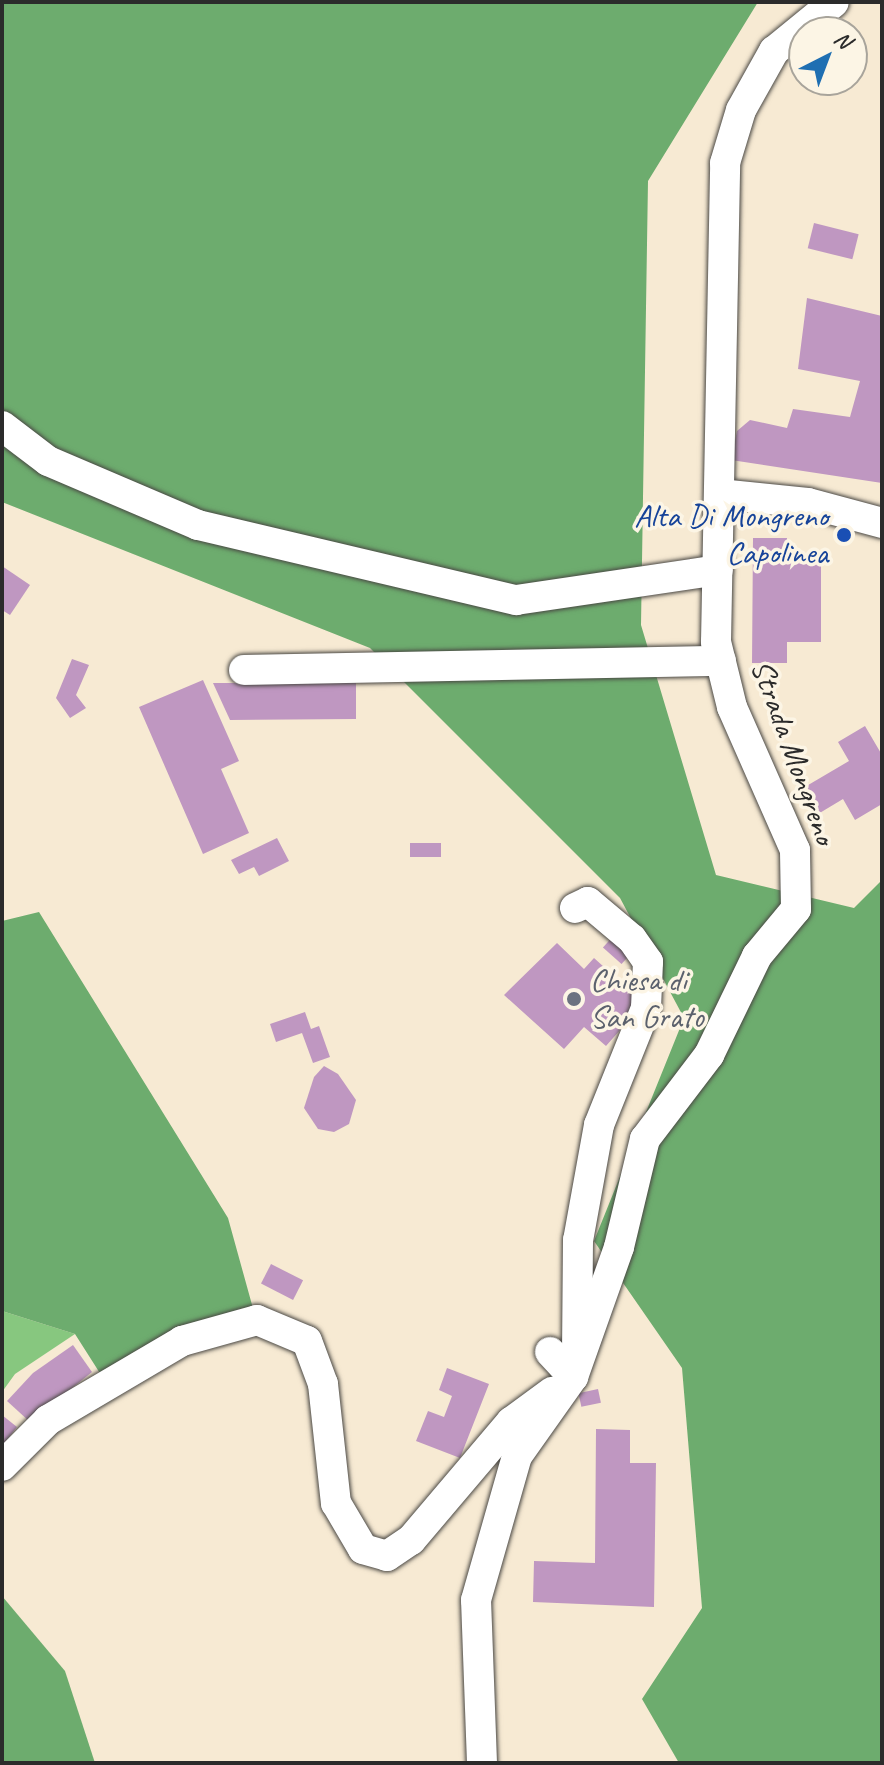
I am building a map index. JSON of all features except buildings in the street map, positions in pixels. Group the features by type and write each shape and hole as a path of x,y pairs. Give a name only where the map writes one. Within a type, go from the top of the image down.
{"street":[{"name":"Strada Mongreno","path":"482,1763 476,1600 517,1456 575,1372 619,1247 645,1139 709,1055 757,956 796,909 795,850 732,707 716,642 725,163 741,110 774,51 834,2"},
{"path":"2,426 48,461 198,525 516,600 718,570"},
{"path":"719,494 808,503 882,523"},
{"path":"244,670 721,661"},
{"path":"575,908 588,902 632,939 648,962 646,1008 599,1125 578,1240 575,1372"},
{"path":"2,1466 48,1420 182,1341 257,1320 307,1341 323,1384 336,1503 363,1549 387,1556 411,1540 511,1422 575,1372"},
{"path":"550,1352 575,1372"}],"green space":[{"path":"2,2 758,2 648,181 641,625 716,875 854,908 882,880 882,1763 679,1763 642,1699 702,1608 682,1368 594,1241 684,1018 620,898 370,648 2,502"},
{"path":"39,912 228,1218 254,1312 103,1378 75,1334 2,1311 2,921"},
{"path":"2,1311 75,1334 15,1374 2,1392"},
{"path":"2,1596 65,1671 95,1763 2,1763"}],"place":[{"name":"Alta Di Mongreno Capolinea","path":"844,535"},
{"name":"Chiesa di San Grato","path":"574,999"}]}
